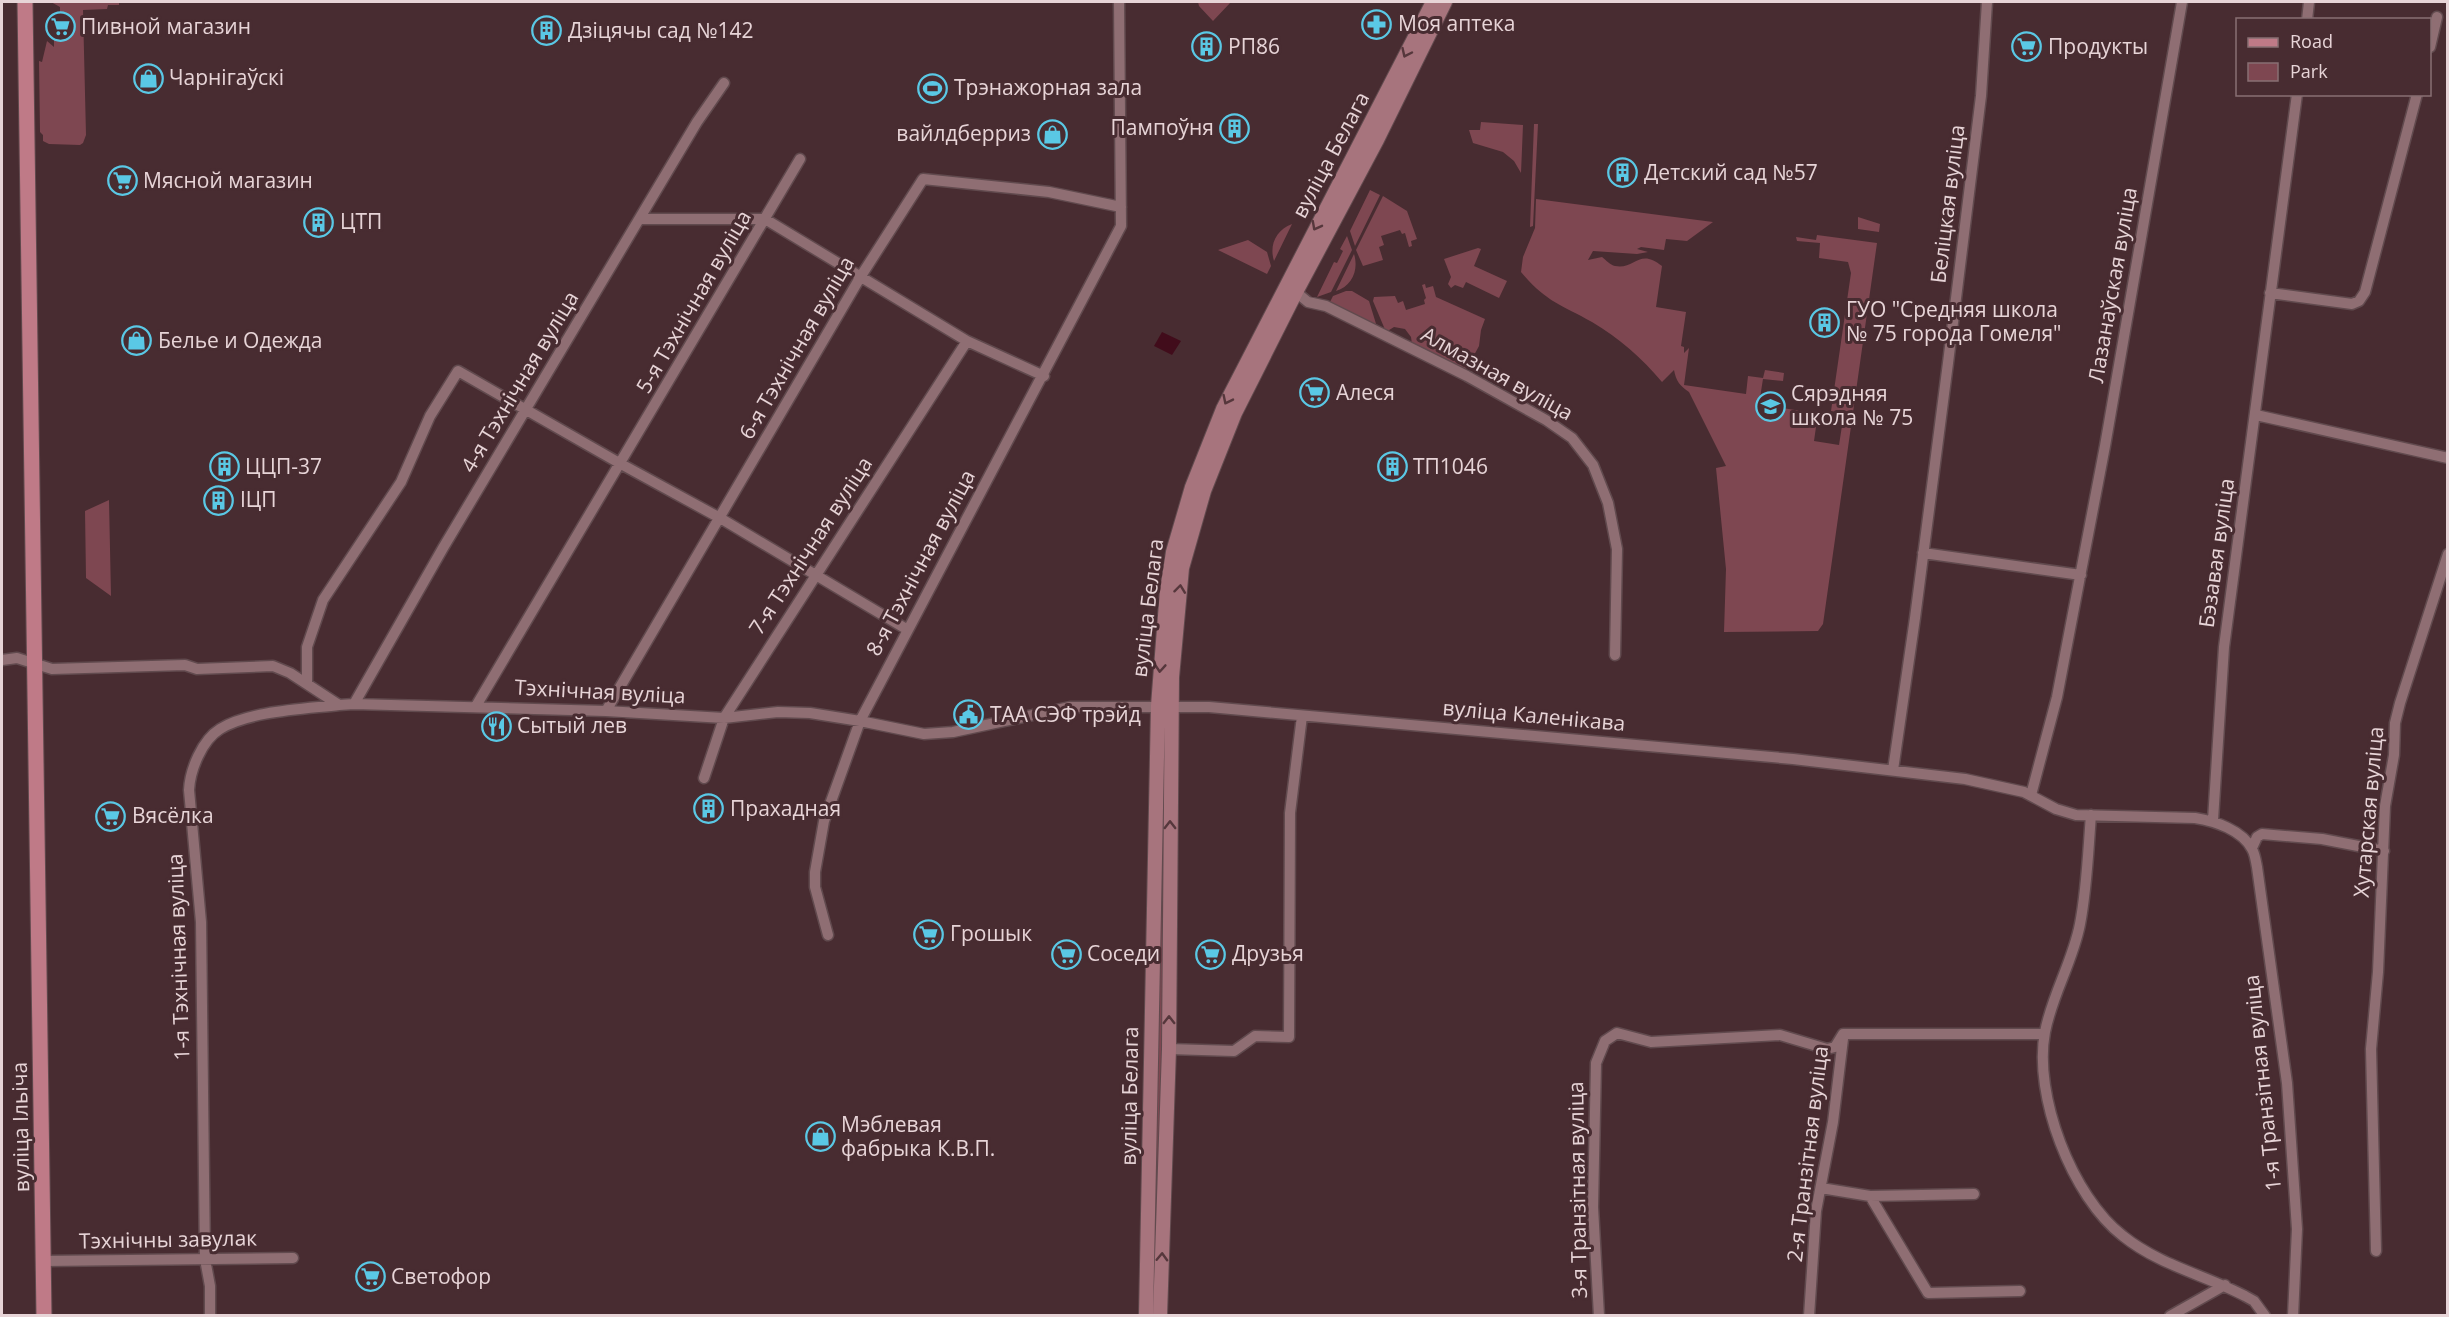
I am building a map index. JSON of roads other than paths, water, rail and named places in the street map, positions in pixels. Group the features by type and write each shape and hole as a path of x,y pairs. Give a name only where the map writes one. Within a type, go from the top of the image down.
{"main road":[{"name":"вуліца Ільіча","path":"25,2 45,1316"}],"street":[{"path":"1119,2 1121,207"},
{"name":"вуліца Белага","path":"1146,1316 1167,590 1180,523 1223,409 1433,2"},
{"name":"вуліца Белага","path":"1160,1316 1169,1049 1164,707 1182,568 1203,491 1235,413 1377,140 1445,2"},
{"name":"Беліцкая вуліца","path":"1893,770 1981,96 1987,2"},
{"name":"Лазанаўская вуліца","path":"2031,795 2057,697 2107,435 2182,2"},
{"path":"2307,18 2309,2"},
{"path":"2431,43 2437,17"},
{"name":"4-я Тэхнічная вуліца","path":"354,704 443,548 697,122 724,83"},
{"name":"Бэзавая вуліца","path":"2213,820 2224,647 2296,96"},
{"path":"2270,292 2352,304 2359,301 2365,292 2416,96"},
{"name":"5-я Тэхнічная вуліца","path":"476,706 621,465 800,159"},
{"name":"6-я Тэхнічная вуліца","path":"606,711 861,276 924,179 1049,192 1121,207"},
{"name":"8-я Тэхнічная вуліца","path":"828,935 815,887 815,872 824,821 860,721 1121,226 1121,207"},
{"path":"640,219 765,219 967,341 1044,375"},
{"name":"Алмазная вуліца","path":"1296,292 1308,302 1326,306 1467,375 1546,420 1572,438 1593,465 1608,503 1617,549 1615,656"},
{"name":"7-я Тэхнічная вуліца","path":"704,778 724,718 967,341"},
{"path":"307,683 307,647 323,600 401,482 430,416 458,371 621,465 720,518 908,630"},
{"path":"2256,415 2448,458"},
{"path":"1923,553 2080,575"},
{"name":"Хутарская вуліца","path":"2376,1251 2371,1049 2378,972 2385,806 2394,755 2395,723 2448,554"},
{"path":"2,660 17,658 52,669 185,665 196,669 273,666 307,683 339,705"},
{"name":"Тэхнічная вуліца","path":"339,705 476,706 724,718 778,712 810,713 924,734 953,732 1071,707 1164,707"},
{"name":"1-я Тэхнічная вуліца","path":"210,1316 210,1286 205,1259 201,922 189,790 190,777 203,747 219,729 261,714 339,705"},
{"name":"вуліца Каленікава","path":"1164,707 1209,707 1612,742 1893,770 1965,779 2031,795 2067,813 2213,820"},
{"path":"1169,1049 1226,1052 1239,1049 1255,1036 1289,1037 1290,813 1302,716"},
{"path":"2091,815 2080,926 2044,1034 2044,1079 2055,1129 2088,1195 2110,1225 2154,1257 2225,1285 2254,1301 2265,1316"},
{"path":"2213,820 2237,834 2252,848 2257,837 2262,834 2322,839 2384,851"},
{"name":"1-я Транзітная вуліца","path":"2252,848 2257,867 2287,1083 2297,1229 2293,1316"},
{"name":"3-я Транзітная вуліца","path":"1599,1316 1593,1207 1596,1063 1605,1041 1617,1033 1651,1042 1780,1035 1827,1049 1835,1047 1843,1034"},
{"path":"1843,1034 2044,1034"},
{"name":"2-я Транзітная вуліца","path":"1809,1316 1816,1211 1833,1122 1843,1034"},
{"path":"1821,1188 1870,1197 1974,1194"},
{"path":"1870,1197 1928,1293 2020,1292"},
{"name":"Тэхнічны завулак","path":"44,1261 293,1258"},
{"path":"2170,1316 2225,1285"}],"place":[{"name":"Моя аптека","path":"1377,24"},
{"name":"Пивной магазин","path":"60,27"},
{"name":"Дзіцячы сад №142","path":"547,31"},
{"name":"РП86","path":"1207,47"},
{"name":"Продукты","path":"2027,47"},
{"name":"Чарнігаўскі","path":"148,78"},
{"name":"Трэнажорная зала","path":"933,88"},
{"name":"Пампоўня","path":"1235,128"},
{"name":"вайлдберриз","path":"1052,134"},
{"name":"Детский сад №57","path":"1623,173"},
{"name":"Мясной магазин","path":"122,181"},
{"name":"ЦТП","path":"319,222"},
{"name":"ГУО \"Средняя школа № 75 города Гомеля\"","path":"1825,322"},
{"name":"Белье и Одежда","path":"137,341"},
{"name":"Алеся","path":"1315,393"},
{"name":"Сярэдняя школа № 75","path":"1770,406"},
{"name":"ЦЦП-37","path":"224,467"},
{"name":"ТП1046","path":"1392,467"},
{"name":"ІЦП","path":"219,500"},
{"name":"ТАА СЭФ трэйд","path":"969,715"},
{"name":"Сытый лев","path":"496,726"},
{"name":"Прахадная","path":"709,809"},
{"name":"Вясёлка","path":"111,816"},
{"name":"Грошык","path":"929,934"},
{"name":"Соседи","path":"1066,954"},
{"name":"Друзья","path":"1211,954"},
{"name":"Мэблевая фабрыка К.В.П.","path":"820,1137"},
{"name":"Светофор","path":"370,1277"}]}
